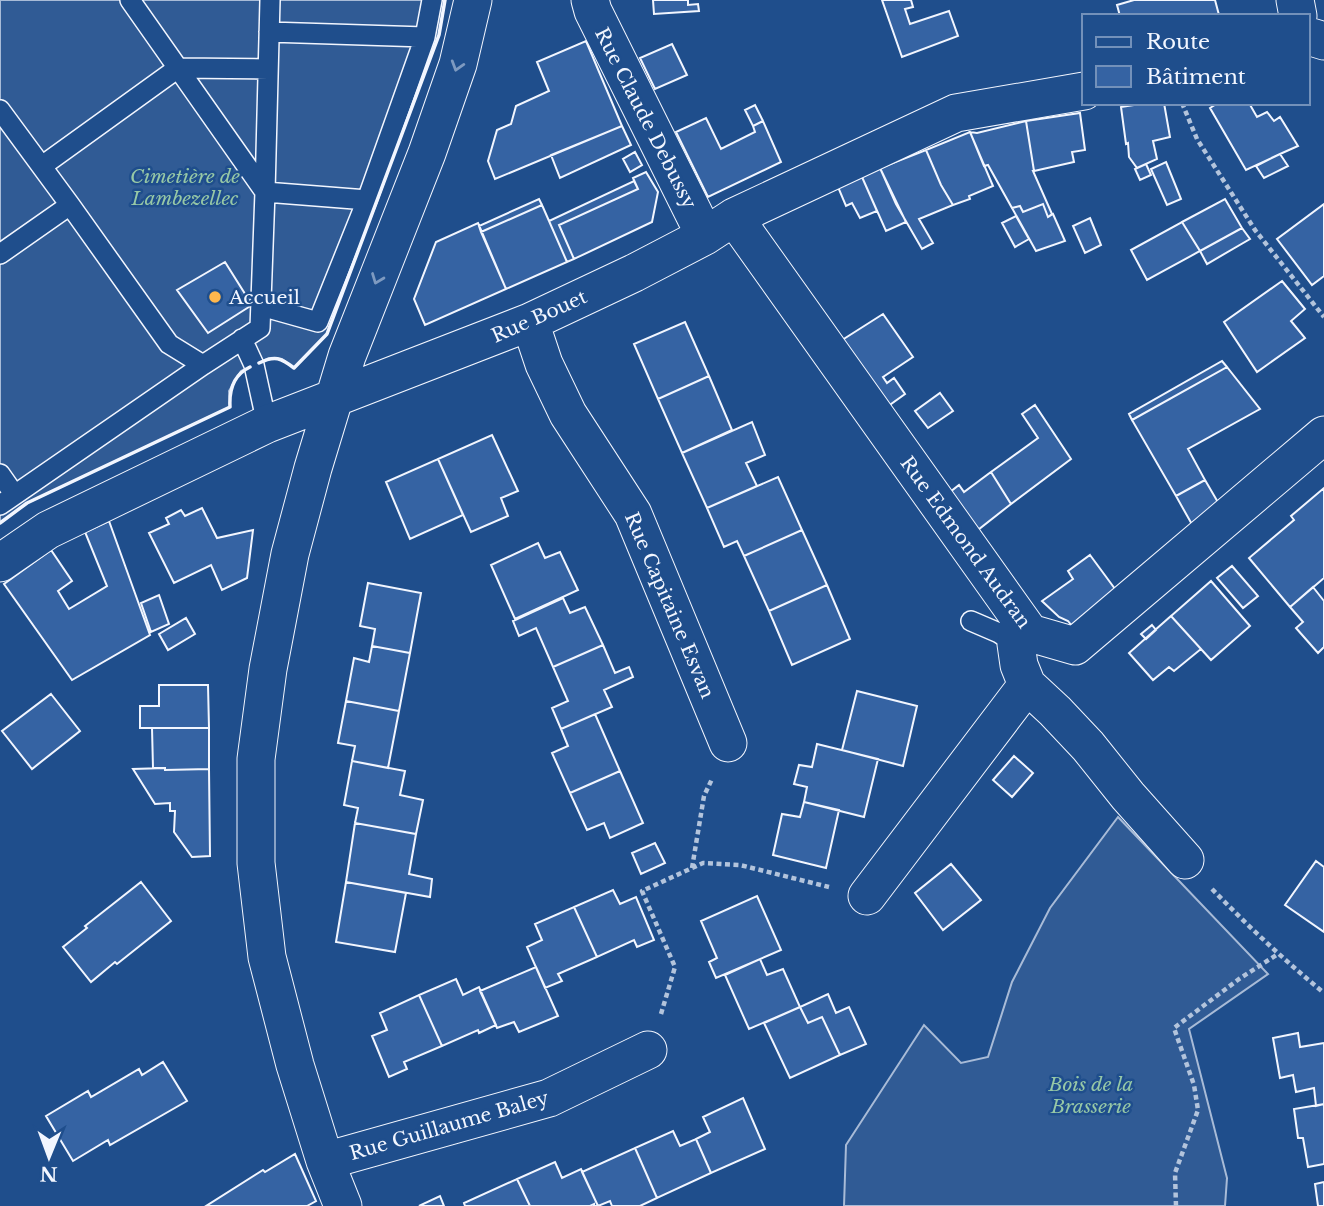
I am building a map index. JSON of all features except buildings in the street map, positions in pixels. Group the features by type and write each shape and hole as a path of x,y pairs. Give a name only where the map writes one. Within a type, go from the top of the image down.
{"street":[{"path":"343,1206 325,1161 295,1065 267,957 256,863 256,759 268,669 290,554 333,399 347,356 428,153 458,64 473,0"},
{"name":"Rue Claude Debussy","path":"590,0 593,11 720,226"},
{"name":"Rue Bouet","path":"0,563 48,530 267,424 530,322 634,273 720,226 956,113 1082,91"},
{"name":"Rue Edmond Audran","path":"720,226 1018,631 1075,646 1324,435"},
{"name":"Rue Capitaine Esvan","path":"530,322 544,364 568,414 633,514 728,743"},
{"path":"1018,631 1019,665 1027,685 1055,710 1088,746 1185,860"},
{"path":"867,896 1027,685"},
{"name":"Rue Guillaume Baley","path":"325,1161 548,1098 648,1050"}],"lane":[{"path":"130,0 265,192"},
{"path":"0,474 7,499 260,328 270,0"},
{"path":"261,306 318,321 367,200 425,37 432,0"},
{"path":"269,32 425,37"},
{"path":"42,166 178,68 268,69"},
{"path":"0,110 169,344 203,365"},
{"path":"265,192 367,200"},
{"path":"0,254 70,205"},
{"path":"242,340 254,365 267,424"},
{"path":"971,621 999,633 1018,631"}],"path":[{"path":"1183,105 1197,139 1255,230 1324,317"},
{"path":"692,868 704,796 728,743"},
{"path":"1185,860 1252,931 1324,993"},
{"path":"648,1050 675,967 642,891 703,863 740,865 867,896"},
{"path":"1176,1206 1175,1172 1198,1110 1194,1085 1174,1028 1239,979 1278,954"}],"shaded area":[{"name":"Cimetière de Lambezellec","path":"0,0 445,0 439,35 327,334 294,368 282,359 269,358 241,371 229,391 230,407 27,503 0,523"},
{"name":"Bois de la Brasserie","path":"1118,817 1268,974 1189,1029 1227,1178 1225,1206 844,1206 846,1145 924,1025 961,1063 988,1057 1012,982 1050,908"}],"wall":[{"path":"259,363 278,359 294,368 327,334 439,35 445,0"},
{"path":"0,523 27,503 230,407 233,384 240,374 250,367"}],"place":[{"name":"Accueil","path":"215,297"}]}
